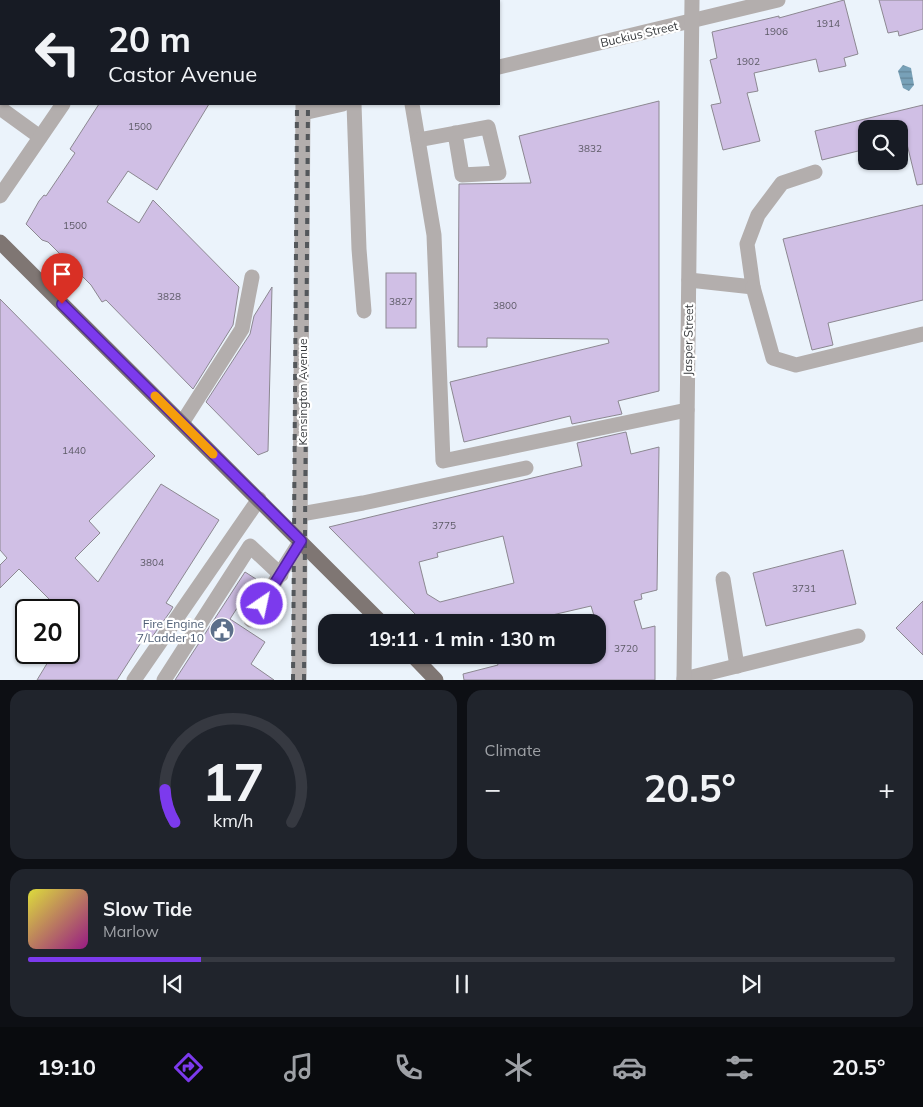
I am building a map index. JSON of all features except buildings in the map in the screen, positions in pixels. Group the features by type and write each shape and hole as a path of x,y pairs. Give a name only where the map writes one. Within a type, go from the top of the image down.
{"main road":[{"path":"0,242 373,614"},
{"path":"421,664 436,680"}],"street":[{"name":"Jasper Street","path":"684,679 692,0"},
{"name":"Buckius Street","path":"500,67 778,0"},
{"path":"0,196 61,105"},
{"path":"303,108 333,105"},
{"path":"354,105 359,249 364,311"},
{"path":"412,105 434,235 442,461 687,410"},
{"path":"0,108 40,136"},
{"name":"Kensington Avenue","path":"299,680 303,108"},
{"path":"418,140 455,133"},
{"path":"815,172 782,183 758,214 747,244 754,287 773,358 796,365 923,334"},
{"path":"182,423 242,329 252,277"},
{"path":"689,280 754,287"},
{"path":"301,514 379,500 526,468"},
{"path":"134,680 259,499"},
{"path":"251,620 301,541"},
{"path":"164,680 250,546 280,575"},
{"path":"723,578 737,666"},
{"path":"684,679 858,636"}],"water":[{"path":"903,65 911,68 914,85 909,91 903,88 898,71"}],"railway":[{"path":"293,680 297,105"},
{"path":"304,680 308,105"}],"slow traffic":[{"path":"155,396 213,454"}],"place":[{"name":"Fire Engine 7/Ladder 10","path":"222,630"}],"route":[{"path":"62,304 301,541 262,604"}]}
